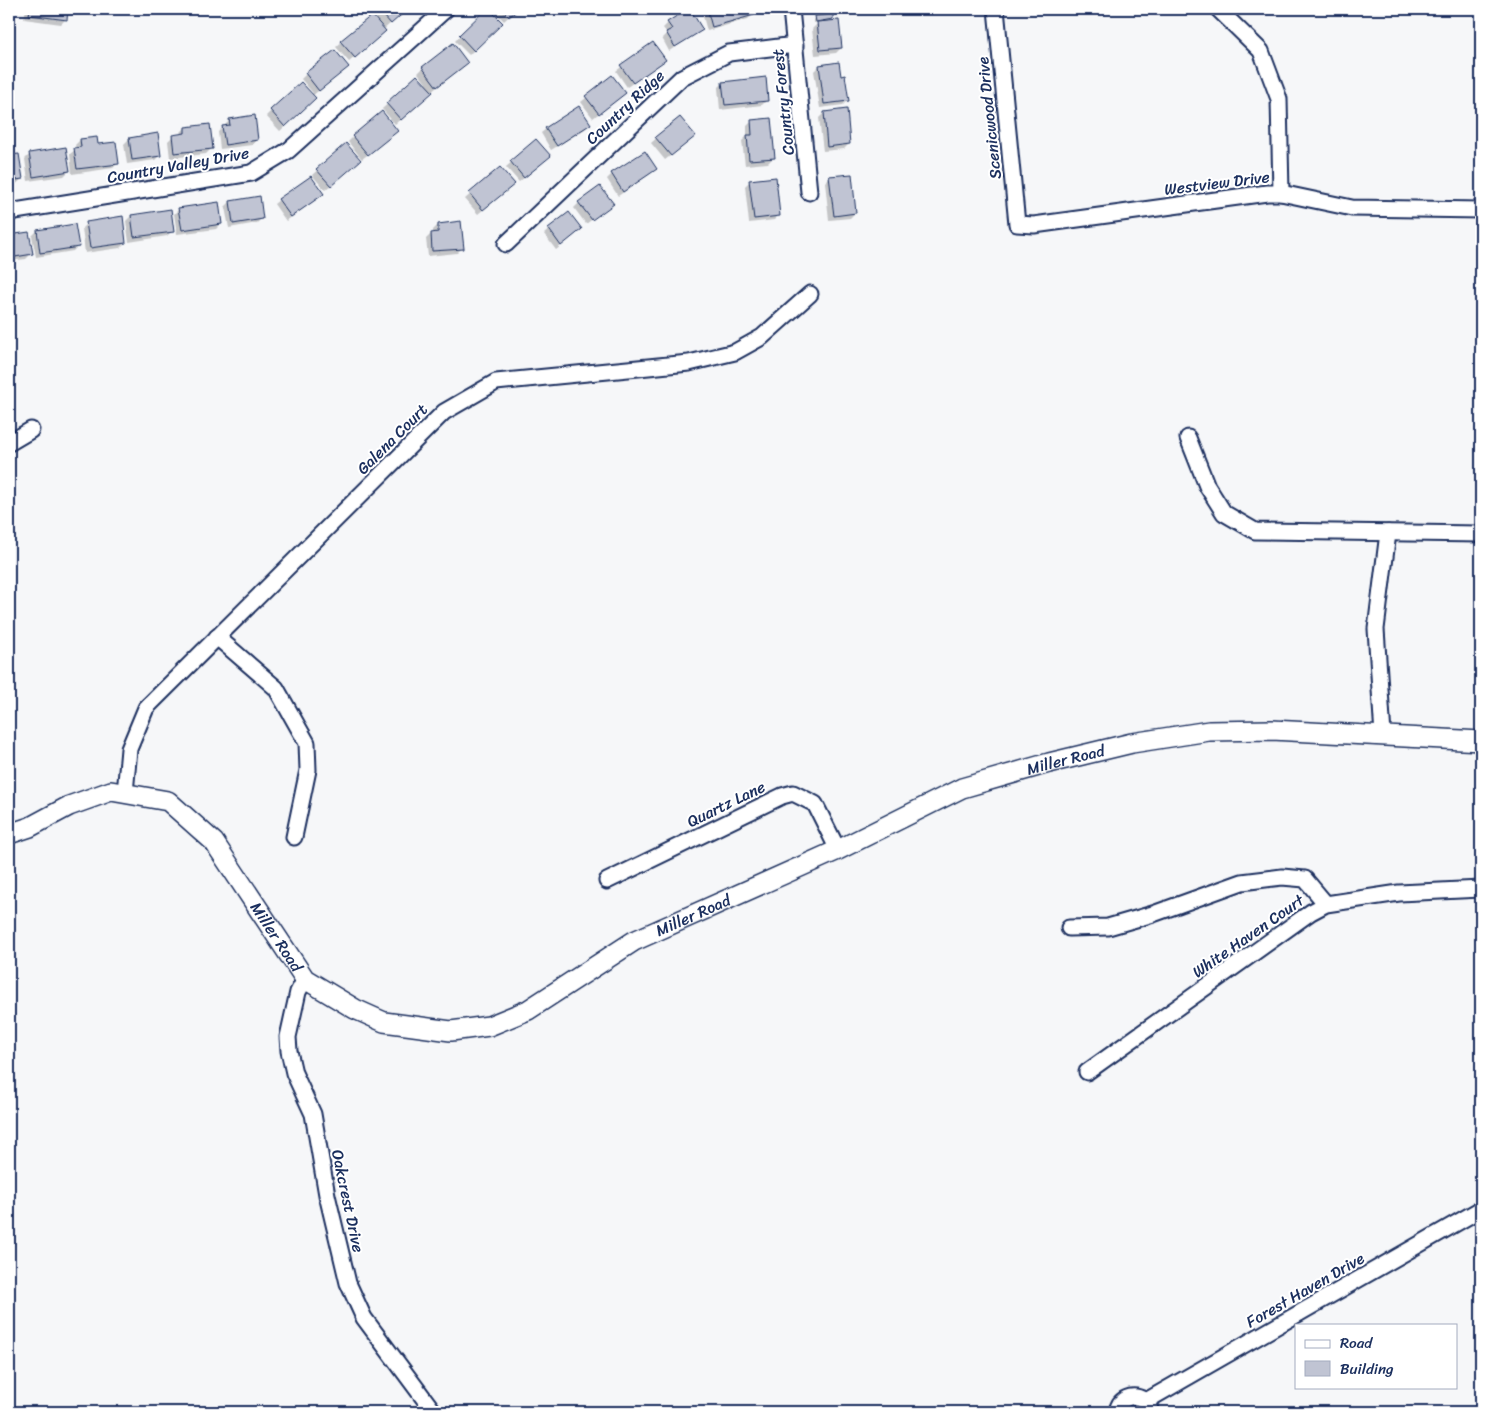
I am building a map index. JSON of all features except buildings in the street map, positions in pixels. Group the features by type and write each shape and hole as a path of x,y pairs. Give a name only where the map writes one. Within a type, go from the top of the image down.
{"street":[{"name":"Country Valley Drive","path":"9,212 252,173 289,150 446,9"},
{"name":"Country Forest","path":"791,9 809,192"},
{"name":"Scenicwood Drive","path":"996,9 1017,224"},
{"path":"1218,9 1261,51 1279,99 1281,193"},
{"name":"Country Ridge","path":"506,244 682,77 729,53 795,45"},
{"name":"Westview Drive","path":"1017,224 1034,226 1267,193 1281,193 1352,208 1481,210"},
{"name":"Galena Court","path":"125,793 129,749 146,708 444,412 496,382 689,363 735,352 762,338 810,294"},
{"path":"9,443 31,430"},
{"path":"1188,438 1207,486 1224,514 1255,531 1481,534"},
{"path":"1383,735 1376,629 1388,533"},
{"path":"217,637 276,688 307,742 308,770 294,837"},
{"name":"Miller Road","path":"9,834 30,827 69,806 111,791 168,801 214,842 305,979 355,1009 384,1022 450,1031 489,1026 528,1010 634,941 838,850 962,788 1049,763 1132,743 1209,731 1272,730 1481,741"},
{"name":"Quartz Lane","path":"606,882 782,796 793,793 815,804 838,850"},
{"name":"White Haven Court","path":"1069,928 1108,927 1153,914 1242,882 1282,877 1305,878 1326,904 1311,912 1087,1072"},
{"path":"1326,904 1400,893 1481,889"},
{"name":"Oakcrest Drive","path":"305,979 298,992 288,1037 289,1051 294,1073 313,1114 327,1195 348,1283 364,1318 434,1412"},
{"name":"Forest Haven Drive","path":"1148,1407 1481,1210"},
{"path":"1117,1412 1120,1403 1132,1396 1141,1398 1148,1407"}]}
